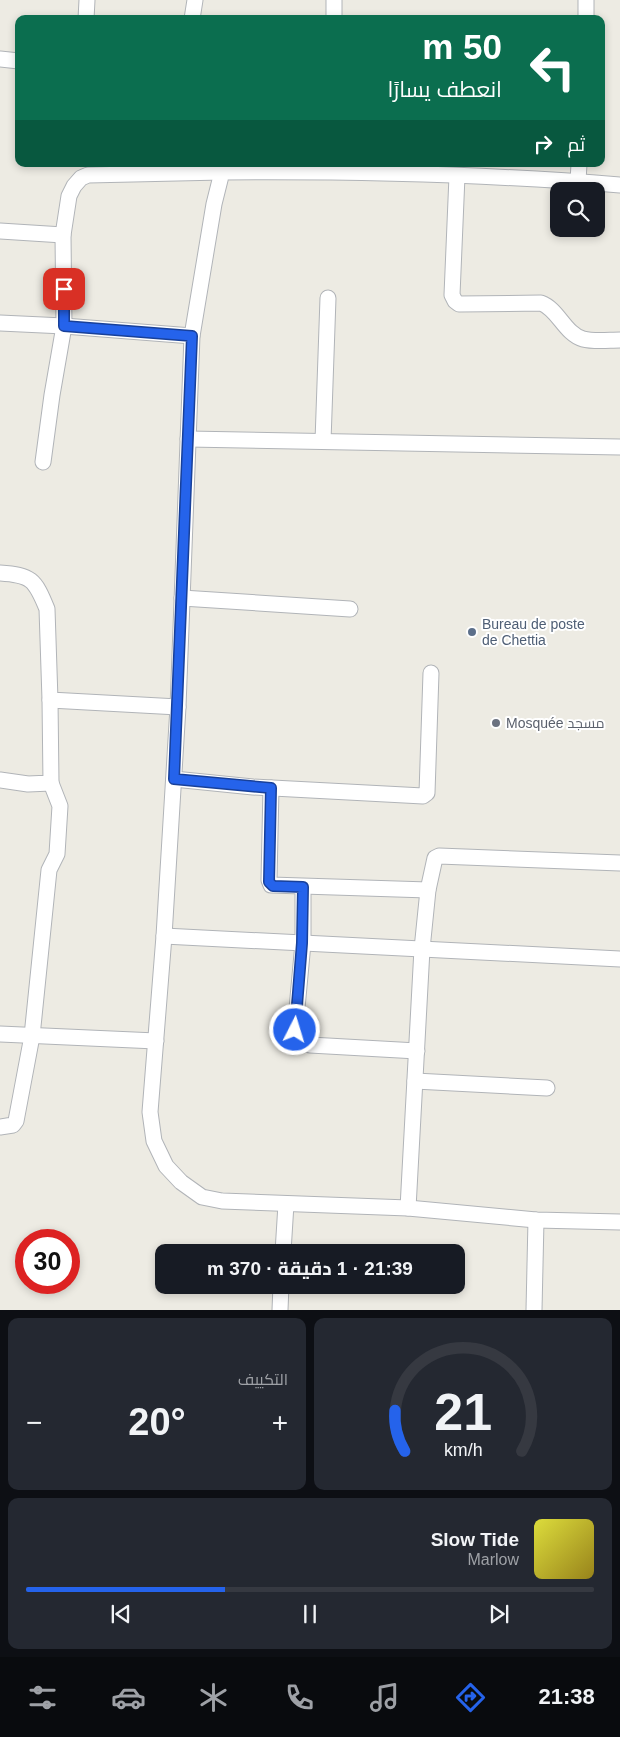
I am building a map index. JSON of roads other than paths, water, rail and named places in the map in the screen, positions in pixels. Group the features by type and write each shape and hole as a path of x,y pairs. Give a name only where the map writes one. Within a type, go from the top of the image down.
{"street":[{"path":"86,15 88,0"},
{"path":"193,15 195,0"},
{"path":"334,0 334,15"},
{"path":"586,0 586,15"},
{"path":"0,59 15,61"},
{"path":"43,462 64,326 63,235 69,196 81,178 88,175 331,167 620,185"},
{"path":"578,181 579,167"},
{"path":"222,172 214,204 192,336 178,707 164,936 150,1112 154,1141 166,1166 181,1182 202,1197 222,1201 408,1208 536,1220 620,1222"},
{"path":"457,176 452,295 456,302 459,304 540,303 551,309 574,333 583,339 620,340"},
{"path":"0,231 63,235"},
{"path":"323,441 328,298"},
{"path":"0,323 192,336"},
{"path":"188,438 620,447"},
{"path":"0,573 20,574 26,577 41,595 46,609 51,782 60,804 57,854 49,870 32,1036 16,1121 13,1125 0,1127"},
{"path":"182,598 350,609"},
{"path":"174,779 271,788 423,796 427,793 431,673"},
{"path":"50,700 178,707"},
{"path":"0,780 28,784 51,782"},
{"path":"271,788 269,882 273,886 428,890"},
{"path":"408,1208 422,949 428,890 434,860 439,856 620,863"},
{"path":"303,887 302,943 295,1030 302,1040 310,1045 417,1051"},
{"path":"164,936 620,959"},
{"path":"0,1034 156,1041"},
{"path":"415,1081 547,1088"},
{"path":"284,1244 286,1204"},
{"path":"534,1310 536,1220"},
{"path":"280,1310 281,1294"}],"place":[{"name":"Bureau de poste de Chettia","path":"472,632"},
{"name":"Mosquée مسجد","path":"496,723"}]}
